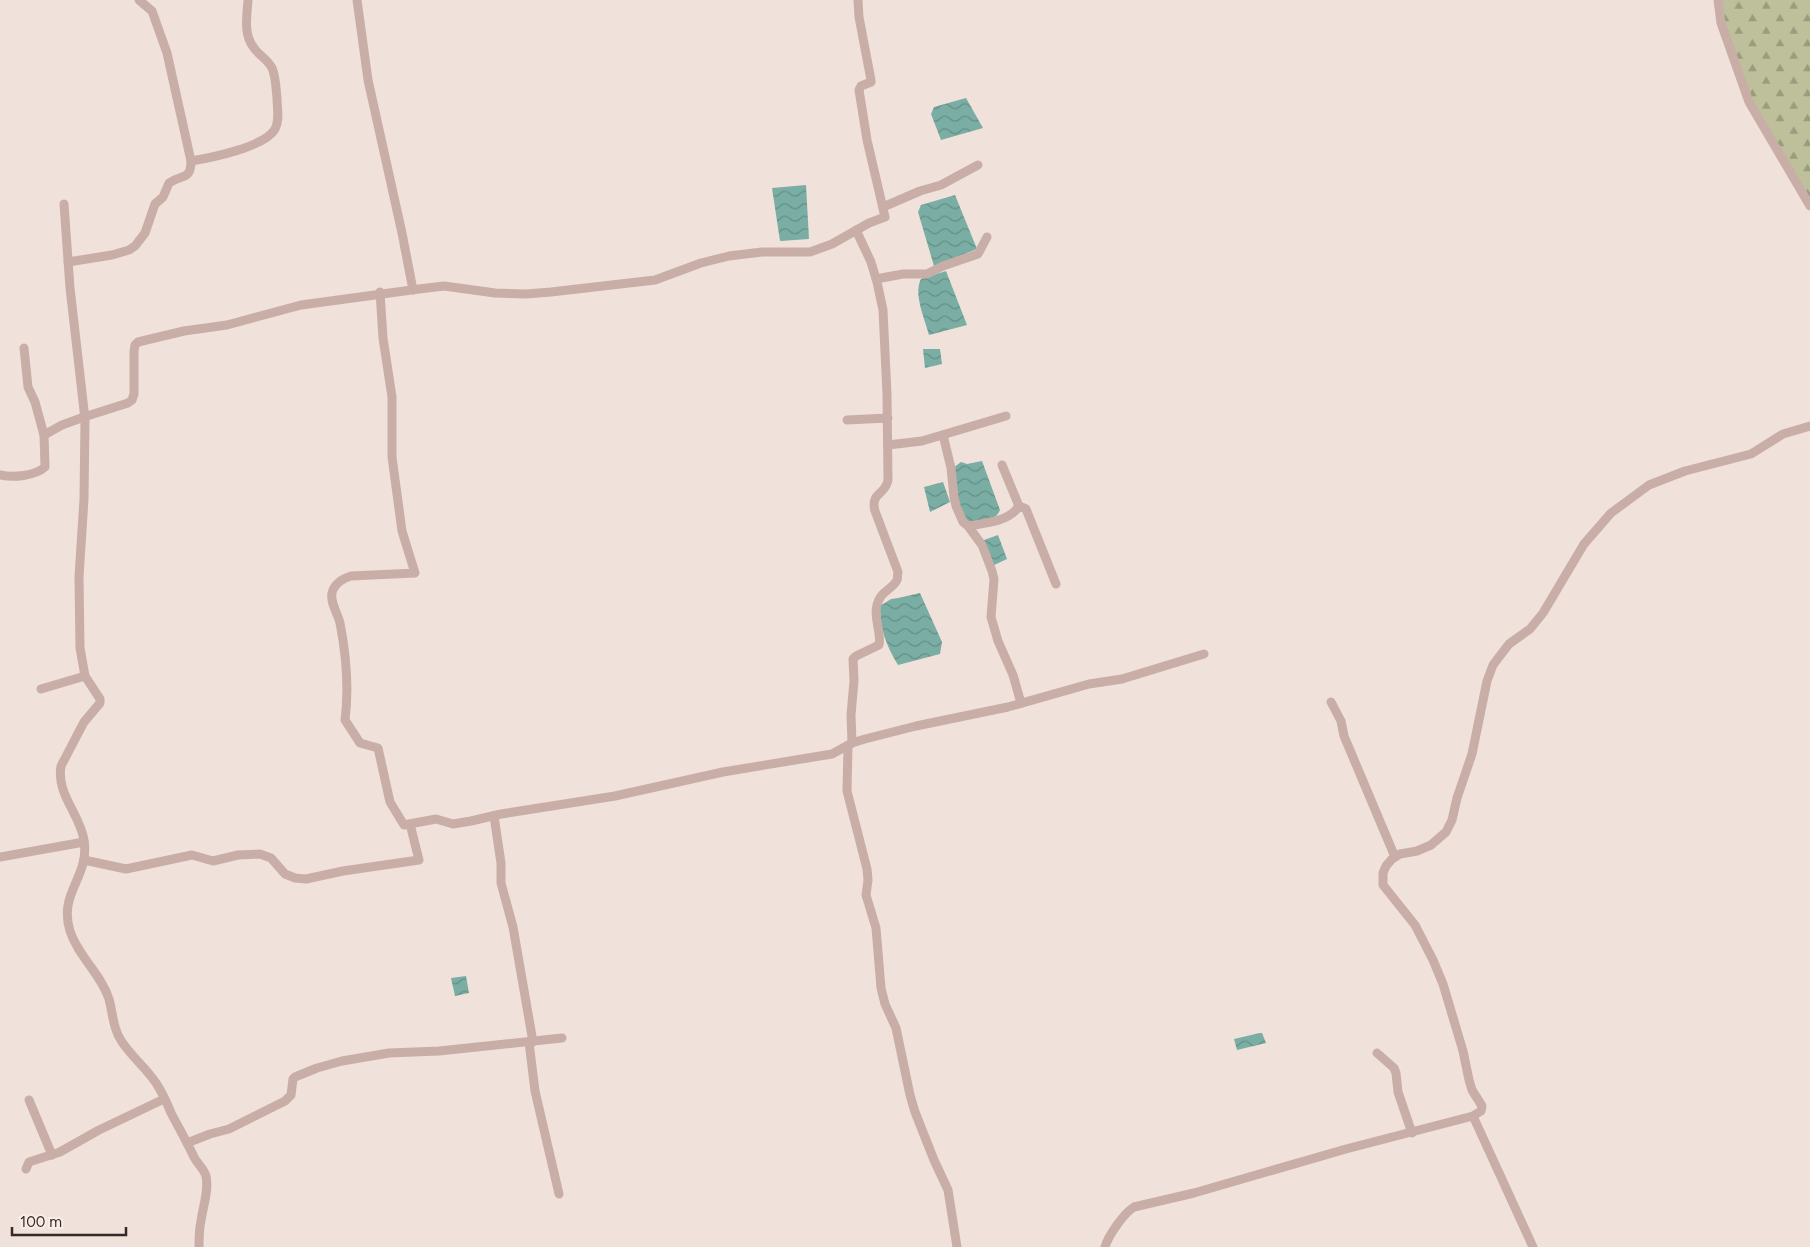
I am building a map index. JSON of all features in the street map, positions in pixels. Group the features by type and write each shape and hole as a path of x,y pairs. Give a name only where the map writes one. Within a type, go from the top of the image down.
{"street":[{"path":"68,262 112,255 135,246 145,233 155,204 163,197 169,183 188,174 191,169 165,45 152,11 140,0"},
{"path":"190,161 218,157 234,152 270,135 275,130 278,111 274,77 268,64 254,49 249,40 246,29 248,0"},
{"path":"357,0 368,80 413,290"},
{"path":"44,434 132,400 134,394 134,351 135,345 138,342 184,331 227,325 301,305 444,286 495,293 526,294 655,280 701,263 729,256 762,252 810,252 832,244 885,216 867,140 859,90 861,86 871,82 871,80 859,17 858,0"},
{"path":"1718,0 1721,23 1749,102 1810,206"},
{"path":"883,207 941,184 978,165"},
{"path":"64,204 70,288 84,417 84,499 79,586 80,648 85,676 100,699 100,703 84,722 64,756 60,773 63,789 79,824 84,842 84,860 67,903 67,919 74,941 93,968 109,999 117,1034 158,1085 206,1176 206,1196 200,1221 200,1247"},
{"path":"856,230 871,262 883,310 888,418 888,485 875,498 873,503 898,572 896,581 880,596 877,604 875,614 880,637 879,645 852,659 854,681 847,791 867,869 866,895 876,928 885,1004 896,1028 915,1112 948,1190 957,1247"},
{"path":"876,279 903,274 926,274 978,254 987,237"},
{"path":"380,294 392,397 392,458 402,531 415,572 343,578 334,588 332,594 340,622 345,662 347,705 345,720 360,743 378,748 390,802 404,824 436,819 453,824 615,796 731,770 832,754 850,745 916,726 982,713 1089,684 1122,679 1204,654"},
{"path":"0,476 18,476 43,469 46,461 44,434 35,402 28,387 24,348"},
{"path":"888,445 907,444 1006,416"},
{"path":"847,420 888,418"},
{"path":"1105,1247 1110,1236 1126,1213 1134,1207 1194,1193 1412,1133 1473,1116 1481,1111 1482,1106 1472,1090 1469,1080 1463,1051 1443,984 1422,936 1383,885 1383,873 1386,866 1395,857 1431,845 1446,832 1452,820 1457,798 1472,754 1487,681 1493,666 1509,644 1530,629 1543,613 1584,544 1611,513 1649,485 1685,471 1751,454 1783,434 1810,426"},
{"path":"943,435 952,468 954,498 963,522 982,545 992,571 994,579 991,617 998,641 1013,675 1021,703"},
{"path":"1002,465 1019,506 1026,509 1056,584"},
{"path":"968,526 992,522 1015,512 1019,506"},
{"path":"41,689 85,676"},
{"path":"1331,702 1341,722 1344,736 1395,857"},
{"path":"494,816 501,863 501,883 512,927 531,1042 535,1091 559,1194"},
{"path":"84,860 126,869 192,855 213,861 238,855 260,854 271,858 285,874 295,878 306,879 420,860 410,824"},
{"path":"0,857 84,842"},
{"path":"187,1143 229,1129 273,1108 291,1095 293,1079 295,1077 342,1061 389,1053 439,1051 562,1038"},
{"path":"1377,1053 1394,1068 1398,1092 1412,1133"},
{"path":"26,1169 29,1162 60,1152 99,1130 164,1099"},
{"path":"29,1100 52,1155"},
{"path":"1473,1116 1533,1247"}],"green space":[{"path":"1718,0 1810,0 1810,198 1758,119 1719,12"}],"water":[{"path":"966,98 983,128 941,140 931,114 934,107"},
{"path":"806,185 809,239 780,241 772,188"},
{"path":"955,195 977,249 934,266 918,212 921,205"},
{"path":"946,271 967,325 929,335 919,299 919,285 921,279"},
{"path":"923,349 940,349 942,364 925,368"},
{"path":"982,461 1000,510 991,519 967,523 956,498 953,468 961,462 967,464"},
{"path":"943,482 950,502 930,512 924,487"},
{"path":"998,535 1007,559 992,566 984,540"},
{"path":"920,593 942,642 940,654 898,665 885,637 881,622 880,606 891,599"},
{"path":"466,976 469,993 455,996 451,978"},
{"path":"1262,1033 1266,1043 1237,1050 1234,1039"}]}
